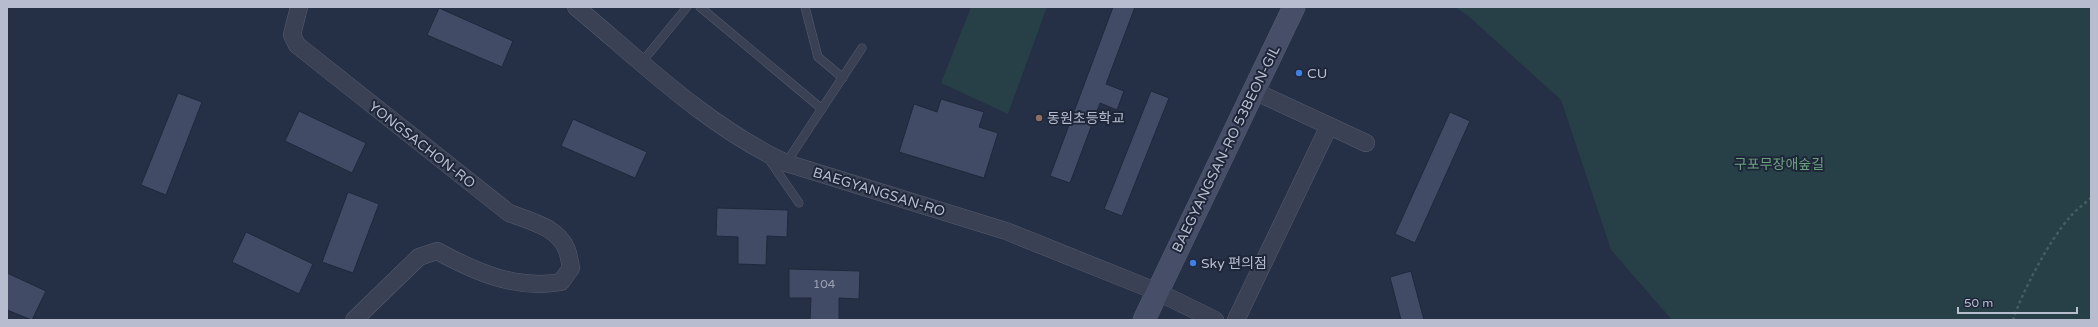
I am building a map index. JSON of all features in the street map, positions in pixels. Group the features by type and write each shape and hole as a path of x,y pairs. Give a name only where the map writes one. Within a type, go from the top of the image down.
{"street":[{"name":"YONGSACHON-RO","path":"299,7 292,35 297,45 509,213 556,234 567,250 571,268 561,282 544,285 526,285 498,278 437,251 419,257 354,320"},
{"name":"BAEGYANGSAN-RO","path":"576,7 721,127 786,163 1006,231 1158,292 1215,320"},
{"name":"BAEGYANGSAN-RO 53BEON-GIL","path":"1144,320 1294,7"},
{"path":"1254,91 1366,144"},
{"path":"1236,320 1329,126"}],"lane":[{"path":"642,62 687,7"},
{"path":"700,7 822,109"},
{"path":"805,7 818,57 843,78"},
{"path":"786,163 862,48"},
{"path":"764,152 799,203"}],"path":[{"path":"2013,320 2029,281 2050,245 2070,217 2091,198"}],"green space":[{"path":"971,7 1047,7 1008,114 941,83"},
{"name":"구포무장애숲길","path":"1455,7 2091,7 2091,320 1672,320 1611,250 1561,100 1467,15"}],"building":[{"path":"1113,7 1135,7 1106,84 1124,91 1117,110 1100,103 1070,183 1050,176"},
{"path":"439,8 513,41 502,67 427,35"},
{"path":"1151,91 1169,98 1122,216 1104,209"},
{"path":"178,93 202,102 166,195 141,185"},
{"path":"941,99 984,112 979,127 998,133 984,178 899,152 914,104 937,112"},
{"path":"299,111 366,143 352,173 285,141"},
{"path":"1450,112 1470,121 1415,243 1395,234"},
{"path":"573,119 647,152 635,178 561,146"},
{"path":"348,192 379,204 353,273 322,262"},
{"path":"717,208 788,210 787,237 767,236 766,265 738,264 738,237 716,236"},
{"path":"246,232 313,264 299,294 232,262"},
{"path":"789,269 860,271 859,299 839,298 839,320 810,320 811,298 789,298"},
{"path":"1411,271 1424,320 1401,320 1390,277"},
{"path":"7,273 46,291 32,320 7,310"}],"place":[{"name":"CU","path":"1299,73"},
{"name":"동원초등학교","path":"1039,118"},
{"name":"Sky 편의점","path":"1193,263"}]}
